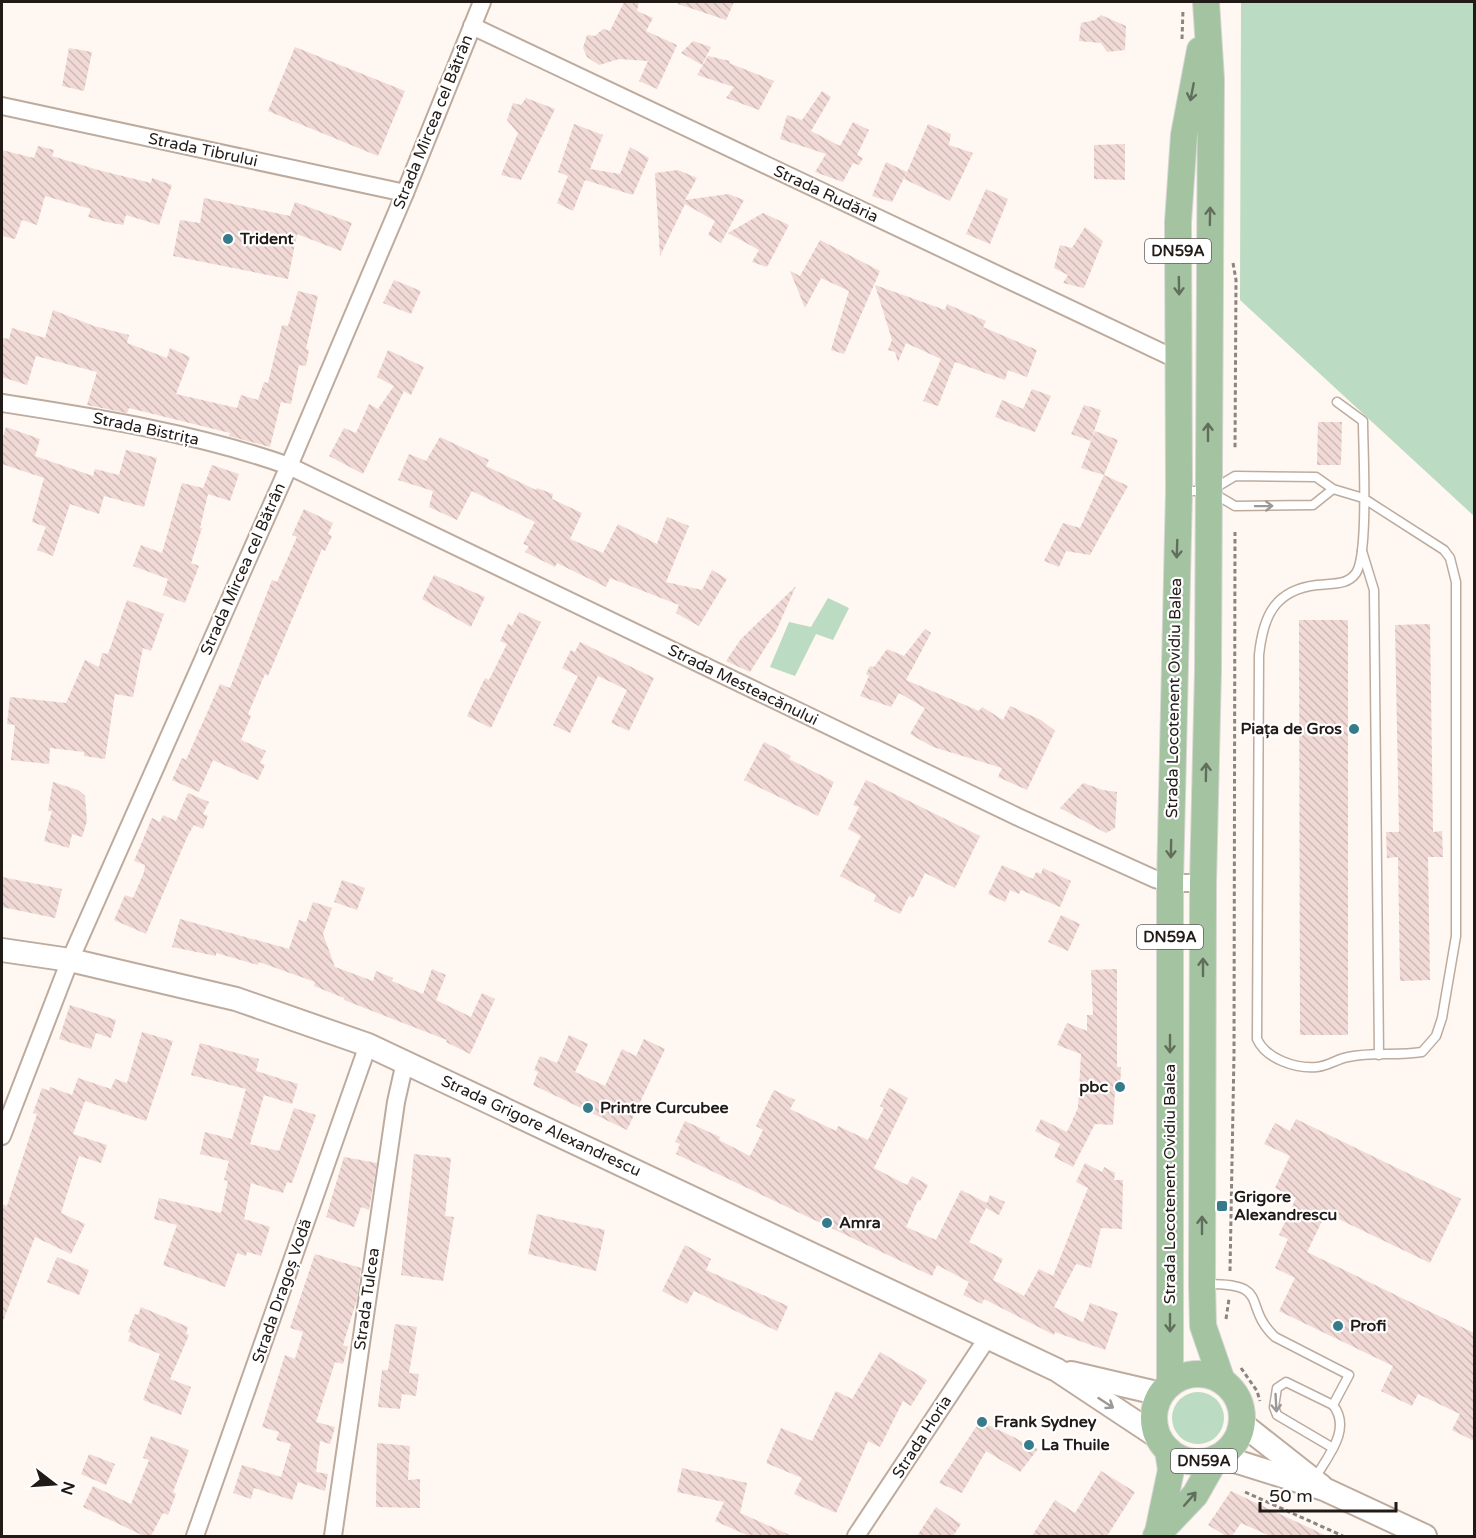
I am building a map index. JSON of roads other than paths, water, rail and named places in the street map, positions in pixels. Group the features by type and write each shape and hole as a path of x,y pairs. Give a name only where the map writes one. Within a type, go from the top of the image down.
{"main road":[{"name":"Strada Locotenent Ovidiu Balea","path":"1166,1389 1170,883 1179,491 1178,222 1184,135 1206,8"},
{"name":"Strada Locotenent Ovidiu Balea","path":"1206,8 1211,79 1210,491 1203,883 1202,1284 1203,1326 1229,1372"},
{"path":"1166,1389 1192,1374 1207,1375 1229,1372"},
{"name":"DN59A","path":"1157,1536 1195,1495 1217,1457 1232,1446 1241,1423 1238,1402 1229,1372"},
{"name":"DN59A","path":"1157,1536 1169,1489 1171,1470 1154,1420 1166,1389"},
{"name":"DN59A","path":"1163,1444 1191,1461 1217,1457"}],"street":[{"name":"Strada Mircea cel Bătrân","path":"2,1136 70,960 289,466 405,193 482,2"},
{"name":"Strada Rudăria","path":"472,27 1180,361"},
{"name":"Strada Tibrului","path":"2,106 405,193"},
{"name":"Strada Bistrița","path":"2,403 105,420 177,435 254,454 289,466"},
{"name":"Strada Mesteacănului","path":"289,466 1018,817 1155,879 1170,883 1203,883"},
{"name":"Strada Grigore Alexandrescu","path":"2,950 70,960 236,999 368,1045 1057,1370 1163,1444"},
{"name":"Strada Dragoș Vodă","path":"195,1536 368,1045"},
{"name":"Strada Tulcea","path":"333,1536 396,1102 405,1062"},
{"name":"Strada Horia","path":"856,1536 988,1337"},
{"name":"Strada Grigore Alexandrescu","path":"1057,1370 1166,1389"},
{"path":"1241,1423 1319,1484"},
{"path":"1217,1457 1319,1484 1425,1536"}],"lane":[{"path":"1179,491 1210,491 1235,476 1316,477 1333,489 1363,498 1444,550 1450,558 1456,582 1456,936 1450,978 1439,1027 1430,1046 1422,1052 1348,1057 1319,1067 1306,1067 1275,1058 1261,1047 1257,1039 1259,655 1262,630 1270,610 1284,597 1316,585 1345,582 1356,573 1362,551 1363,498 1363,421 1337,402"},
{"path":"1210,491 1235,506 1246,506 1313,504 1333,489"},
{"path":"1362,551 1374,590 1379,1055"},
{"path":"1202,1284 1229,1284 1246,1289 1254,1297 1266,1328 1275,1337 1349,1375 1333,1405"},
{"path":"1319,1484 1333,1448 1340,1430 1341,1415 1333,1405 1286,1382 1276,1388 1277,1415 1333,1448"}],"place":[{"name":"Trident","path":"228,239"},
{"name":"Piața de Gros","path":"1354,729"},
{"name":"pbc","path":"1120,1087"},
{"name":"Printre Curcubee","path":"588,1108"},
{"name":"Grigore Alexandrescu","path":"1222,1206"},
{"name":"Amra","path":"827,1223"},
{"name":"Profi","path":"1338,1326"},
{"name":"Frank Sydney","path":"982,1422"},
{"name":"La Thuile","path":"1029,1445"}]}
